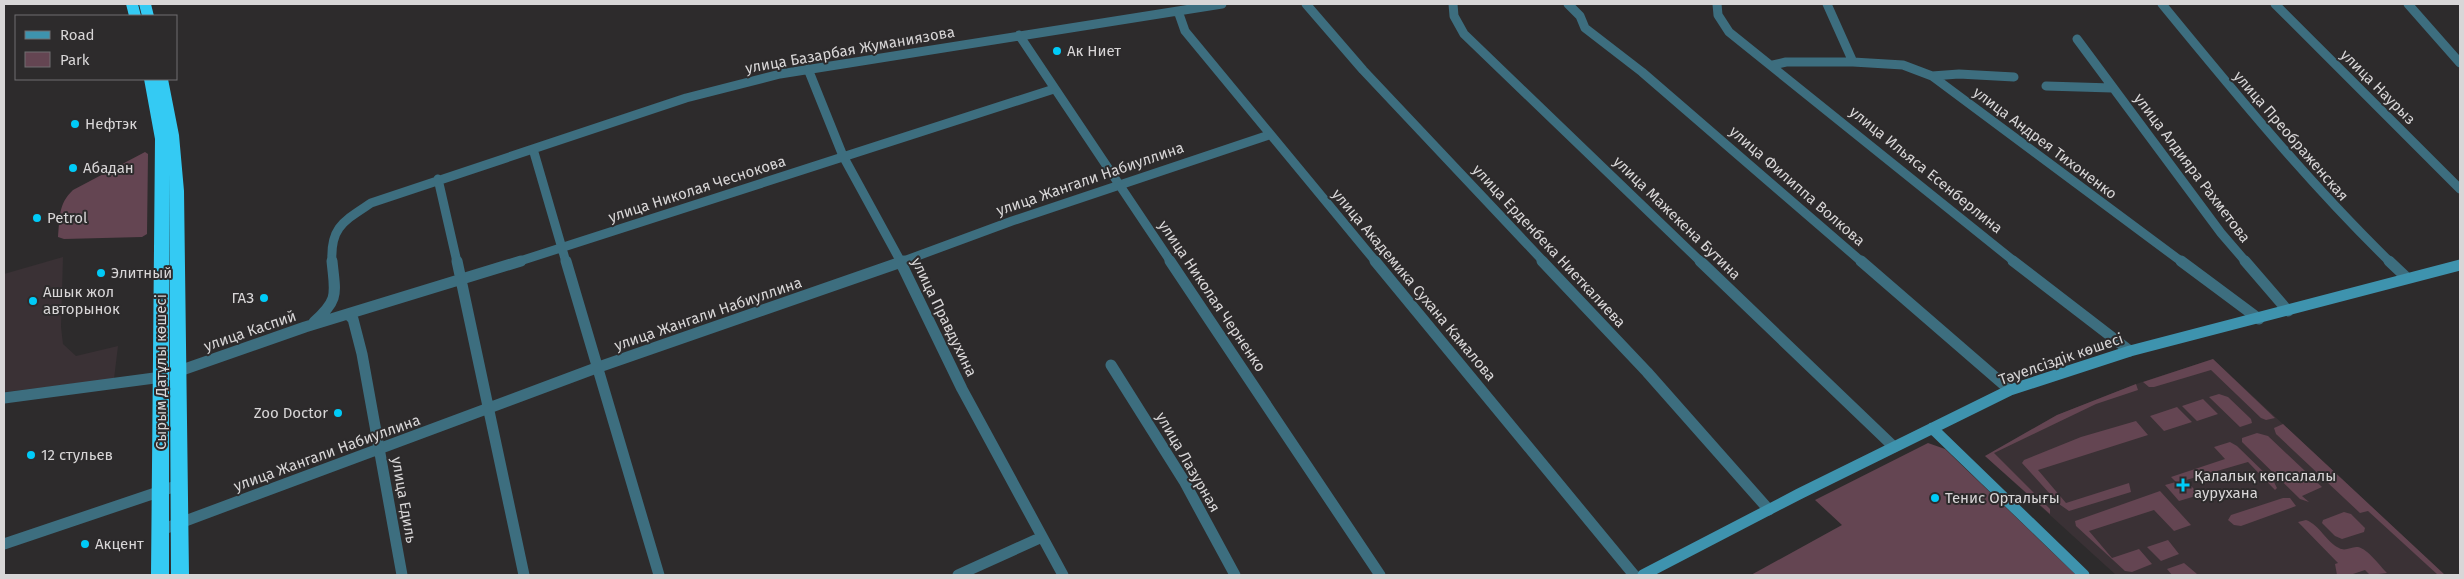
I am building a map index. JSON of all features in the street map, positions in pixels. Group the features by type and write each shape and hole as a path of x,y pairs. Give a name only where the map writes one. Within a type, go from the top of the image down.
{"highway":[{"name":"Сырым Датұлы көшесі","path":"150,80 162,139 160,575"},
{"name":"Сырым Датұлы көшесі","path":"162,80 169,106 175,178 180,575"}],"main road":[{"name":"Тәуелсіздік көшесі","path":"1643,575 2010,390 2130,351 2260,319 2460,265"},
{"path":"1932,428 2084,575"}],"street":[{"name":"улица Базарбая Жуманиязова","path":"305,327 324,316 335,297 331,245 333,236 343,221 371,203 438,179 686,98 808,68 1178,11 1202,5 1222,4"},
{"name":"улица Ерденбека Ниеткалиева","path":"1306,4 1364,70 1647,372 1769,510"},
{"name":"улица Мажекена Бутина","path":"1454,4 1454,16 1464,34 1894,447"},
{"name":"улица Филиппа Волкова","path":"1568,4 1580,16 1585,28 1642,72 2010,390"},
{"name":"улица Ильяса Есенберлина","path":"1717,4 1718,15 1729,32 1773,65 2041,282 2130,351"},
{"path":"1827,4 1833,20 1849,49 1853,62"},
{"name":"улица Преображенская","path":"2162,4 2302,172 2360,234 2407,278"},
{"name":"улица Наурыз","path":"2275,4 2460,189"},
{"path":"2408,4 2460,63"},
{"name":"улица Академика Сухана Камалова","path":"1178,11 1185,32 1634,575"},
{"name":"улица Николая Черненко","path":"1019,35 1380,575"},
{"name":"улица Алдияра Рахметова","path":"2077,39 2221,233 2288,311"},
{"name":"улица Андрея Тихоненко","path":"1773,65 1786,62 1853,62 1902,64 1918,68 1932,76 2260,319"},
{"name":"улица Правдухина","path":"808,68 843,156 901,262 962,389 1063,575"},
{"path":"1932,76 1958,74 2014,78"},
{"path":"2046,86 2112,88"},
{"name":"улица Николая Чеснокова","path":"348,314 561,248 1054,89"},
{"name":"улица Жангали Набиуллина","path":"161,530 596,368 901,262 1012,221 1269,135"},
{"path":"533,149 596,368 659,575"},
{"path":"438,179 524,575"},
{"name":"улица Каспий","path":"4,398 162,377 348,314"},
{"name":"улица Едиль","path":"348,314 353,319 362,354 402,575"},
{"name":"улица Лазурная","path":"1111,365 1184,481 1235,575"},
{"path":"4,544 179,485"},
{"path":"958,575 1042,537"}],"shaded area":[{"name":"Ашык жол авторынок","path":"63,257 61,327 63,344 76,356 118,346 114,379 4,392 4,274"},
{"name":"Қалалық көпсалалы аурухана","path":"2213,359 2445,575 2116,575 1985,456 2057,415 2139,383"}],"green space":[{"path":"145,152 148,154 147,234 142,237 64,239 58,237 62,206 73,190"},
{"path":"2213,359 2275,418 2266,420 2261,418 2211,370 2154,387 2149,387 2143,382"},
{"path":"2136,384 2138,390 2096,404 1994,453 2050,509 2050,514 1985,456 2057,415"},
{"path":"2219,394 2228,397 2251,419 2252,423 2240,427 2209,397"},
{"path":"2203,399 2218,414 2197,421 2182,406"},
{"path":"2177,407 2192,422 2164,431 2150,416"},
{"path":"2136,421 2148,435 2038,470 2066,503 2129,483 2131,492 2069,511 2059,504 2022,463 2024,460 2081,437"},
{"path":"2283,424 2445,575 2438,575 2368,511 2360,513 2276,434 2274,428"},
{"path":"2257,433 2268,436 2322,487 2302,496 2309,502 2300,499 2242,442 2242,438"},
{"path":"2230,442 2237,446 2274,482 2277,488 2275,490 2248,462 2186,480 2199,495 2179,501 2165,485 2176,482 2171,477 2225,459 2214,447"},
{"name":"Тенис Орталығы","path":"1928,443 1945,449 2076,575 1751,575 1842,525 1815,500"},
{"path":"2160,491 2191,525 2174,531 2154,510 2089,531 2112,558 2139,549 2152,564 2132,572 2125,571 2076,526 2075,521"},
{"path":"2283,498 2290,498 2296,506 2241,526 2234,525 2228,520 2231,515"},
{"path":"2344,512 2351,514 2365,528 2364,532 2342,539 2335,536 2322,523 2323,520"},
{"path":"2306,520 2311,522 2330,542 2339,548 2362,548 2387,573 2370,575 2365,570 2350,575 2337,575 2335,564 2338,563 2298,522"},
{"path":"2168,540 2179,554 2161,561 2147,547"},
{"path":"2184,563 2197,574 2172,575 2167,569"}],"place":[{"name":"Ак Ниет","path":"1057,51"},
{"name":"Нефтэк","path":"75,124"},
{"name":"Абадан","path":"73,168"},
{"name":"Petrol","path":"37,218"},
{"name":"Элитный","path":"101,273"},
{"name":"ГАЗ","path":"264,298"},
{"name":"Ашык жол авторынок","path":"33,301"},
{"name":"Zoo Doctor","path":"338,413"},
{"name":"12 стульев","path":"31,455"},
{"name":"Қалалық көпсалалы аурухана","path":"2183,485"},
{"name":"Тенис Орталығы","path":"1935,498"},
{"name":"Акцент","path":"85,544"}]}
